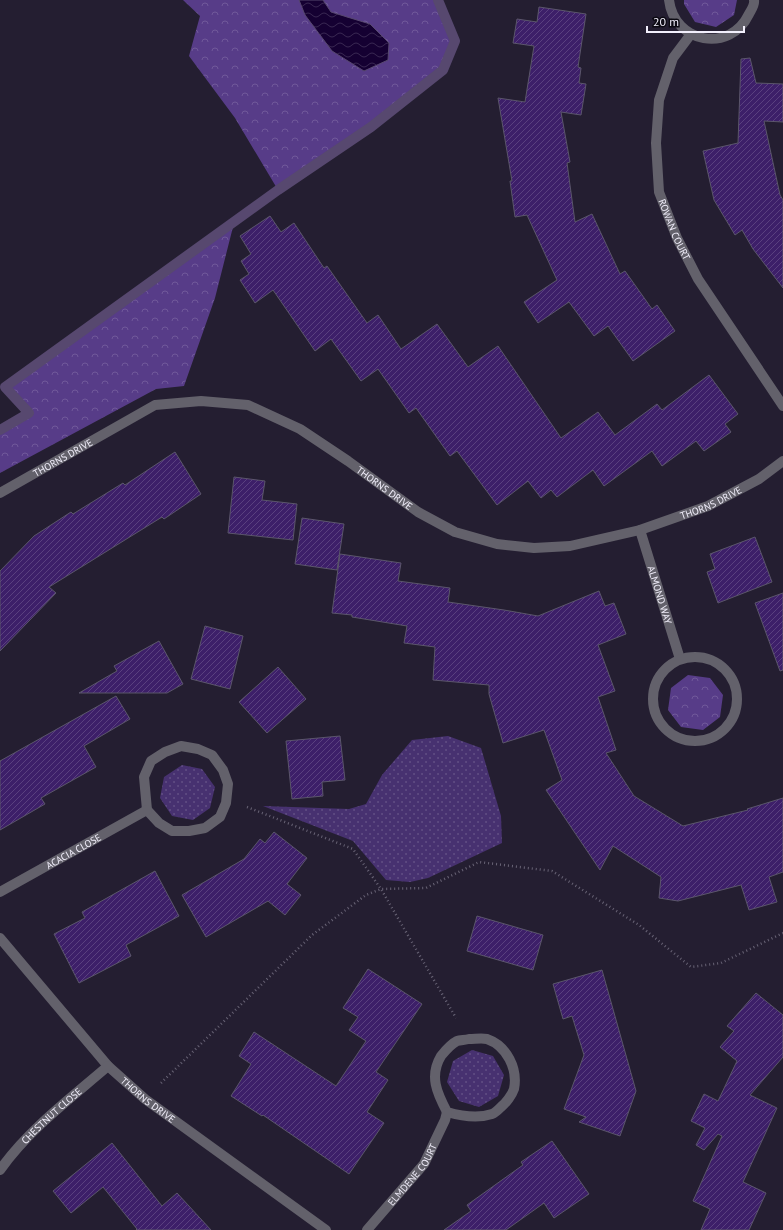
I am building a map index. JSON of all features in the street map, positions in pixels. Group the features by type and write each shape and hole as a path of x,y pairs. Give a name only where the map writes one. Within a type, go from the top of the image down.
{"street":[{"path":"670,0 670,9 678,23 690,34 706,39 722,38 736,31 747,18 754,0"},
{"name":"ROWAN COURT","path":"690,34 673,58 659,100 656,143 659,192 677,238 698,279 783,406"},
{"name":"THORNS DRIVE","path":"0,494 155,405 201,401 248,405 300,429 348,461 418,512 455,532 497,544 534,548 570,546 640,530 708,506 758,479 783,461"},
{"name":"ALMOND WAY","path":"640,530 680,659"},
{"path":"696,657 713,660 725,670 735,684 737,702 734,716 724,730 710,738 695,740 678,737 665,729 656,714 654,698 657,682 667,668 680,659 696,657"},
{"path":"181,746 198,749 212,755 223,770 228,784 226,799 226,803 220,818 205,828 189,831 172,831 159,823 147,810 144,777 152,761 165,752 181,746"},
{"name":"ACACIA CLOSE","path":"0,892 147,810"},
{"name":"THORNS DRIVE","path":"0,938 108,1066 145,1099 326,1230"},
{"path":"469,1039 486,1039 500,1046 510,1059 514,1074 514,1090 505,1104 493,1114 478,1117 462,1116 447,1112 439,1096 435,1081 436,1065 444,1051 456,1041 469,1039"},
{"name":"CHESTNUT CLOSE","path":"0,1170 7,1159 39,1126 108,1066"},
{"name":"ELMDENE COURT","path":"367,1230 424,1164 445,1120 447,1112"}],"path":[{"path":"226,799 352,848 381,889 469,1039"},
{"path":"145,1099 312,935 366,895 381,889 426,888 479,862 552,871 639,925 691,967 721,963 783,933"}],"shaded area":[{"path":"448,736 481,748 501,816 502,843 428,878 410,882 386,880 353,841 263,806 349,809 366,804 382,775 412,740"},
{"path":"182,765 202,769 215,787 210,808 193,820 172,816 160,798 164,777"},
{"path":"472,1050 493,1056 504,1075 498,1096 479,1107 459,1101 447,1082 453,1061"}],"green space":[{"path":"183,0 438,0 455,41 443,70 371,127 278,190 235,118 189,56 200,16"},
{"path":"684,0 737,0 734,15 716,27 695,22 684,4"},
{"path":"234,223 215,298 184,386 156,389 0,473 0,430 29,413 5,387"},
{"path":"688,675 710,678 723,695 720,717 703,730 681,727 668,710 671,688"}],"water":[{"path":"299,0 323,0 331,12 370,24 389,43 388,60 364,71 332,51 305,15"}],"building":[{"path":"539,7 586,14 578,67 581,68 579,83 586,84 581,115 561,112 570,162 567,163 575,222 592,214 620,274 625,271 652,309 657,305 675,331 633,361 608,326 594,336 569,302 538,323 524,302 557,280 527,215 515,217 510,181 512,181 498,98 525,102 534,46 513,43 517,19 537,22"},
{"path":"750,58 756,83 783,84 783,122 764,121 780,195 783,200 783,288 753,249 742,230 735,235 714,200 703,151 738,143 741,59"},
{"path":"270,216 281,232 294,223 324,268 327,266 367,323 378,315 401,349 437,324 468,367 498,346 561,438 598,412 615,435 657,404 662,410 709,375 738,414 725,424 731,432 704,451 696,441 662,466 652,451 604,486 593,470 557,497 551,490 541,498 528,481 497,505 457,451 450,456 416,408 409,413 378,369 361,381 331,339 315,351 273,290 255,303 240,280 249,274 241,261 251,254 240,236"},
{"path":"175,452 201,494 164,519 162,517 49,587 56,593 0,651 0,571 34,536 71,512 73,514 123,483 125,485"},
{"path":"234,477 265,481 262,500 297,504 293,540 228,533"},
{"path":"302,518 344,524 337,570 295,564"},
{"path":"755,537 772,582 718,603 707,572 715,569 710,554"},
{"path":"340,554 401,563 398,581 450,588 448,602 538,616 599,591 605,606 614,603 626,634 598,645 615,691 598,697 616,750 606,753 634,796 683,826 748,810 747,809 783,798 783,872 769,877 777,902 749,910 741,885 678,901 659,898 661,877 613,846 600,870 546,790 562,780 544,730 503,743 489,694 489,685 433,680 435,647 404,643 407,626 352,617 352,615 332,613"},
{"path":"783,593 783,670 780,671 755,603"},
{"path":"205,626 243,636 230,689 191,679"},
{"path":"159,641 183,684 167,693 79,693 117,671 114,666"},
{"path":"278,667 306,699 267,733 239,702"},
{"path":"116,696 130,719 84,746 96,767 41,798 45,804 0,830 0,761"},
{"path":"340,736 345,780 322,782 323,796 292,799 286,741"},
{"path":"274,832 307,858 287,884 301,895 285,915 268,901 206,937 182,895 244,859 260,839 265,843"},
{"path":"155,871 179,916 126,945 131,956 79,983 54,934 85,918 82,912"},
{"path":"477,916 543,935 533,970 467,951"},
{"path":"368,969 422,1004 376,1072 388,1080 367,1112 384,1123 349,1174 263,1115 262,1116 231,1096 251,1064 239,1056 254,1032 336,1086 366,1041 349,1030 358,1017 343,1008"},
{"path":"602,970 636,1091 620,1136 579,1122 586,1117 564,1109 584,1055 572,1016 563,1019 553,984"},
{"path":"756,993 783,1015 783,1057 750,1095 777,1108 743,1182 766,1193 749,1230 701,1230 710,1209 693,1201 722,1136 718,1134 704,1150 696,1145 705,1128 691,1121 704,1094 718,1101 737,1061 720,1047 734,1031 727,1026"},
{"path":"552,1141 589,1194 554,1218 544,1203 506,1230 444,1230 471,1211 467,1205 523,1165 521,1162"},
{"path":"112,1143 162,1206 177,1193 211,1230 136,1230 137,1229 103,1187 71,1213 53,1191"}],"waterway":[{"path":"0,430 29,413 5,387 278,190 371,127 443,70 455,41 438,0"}]}
